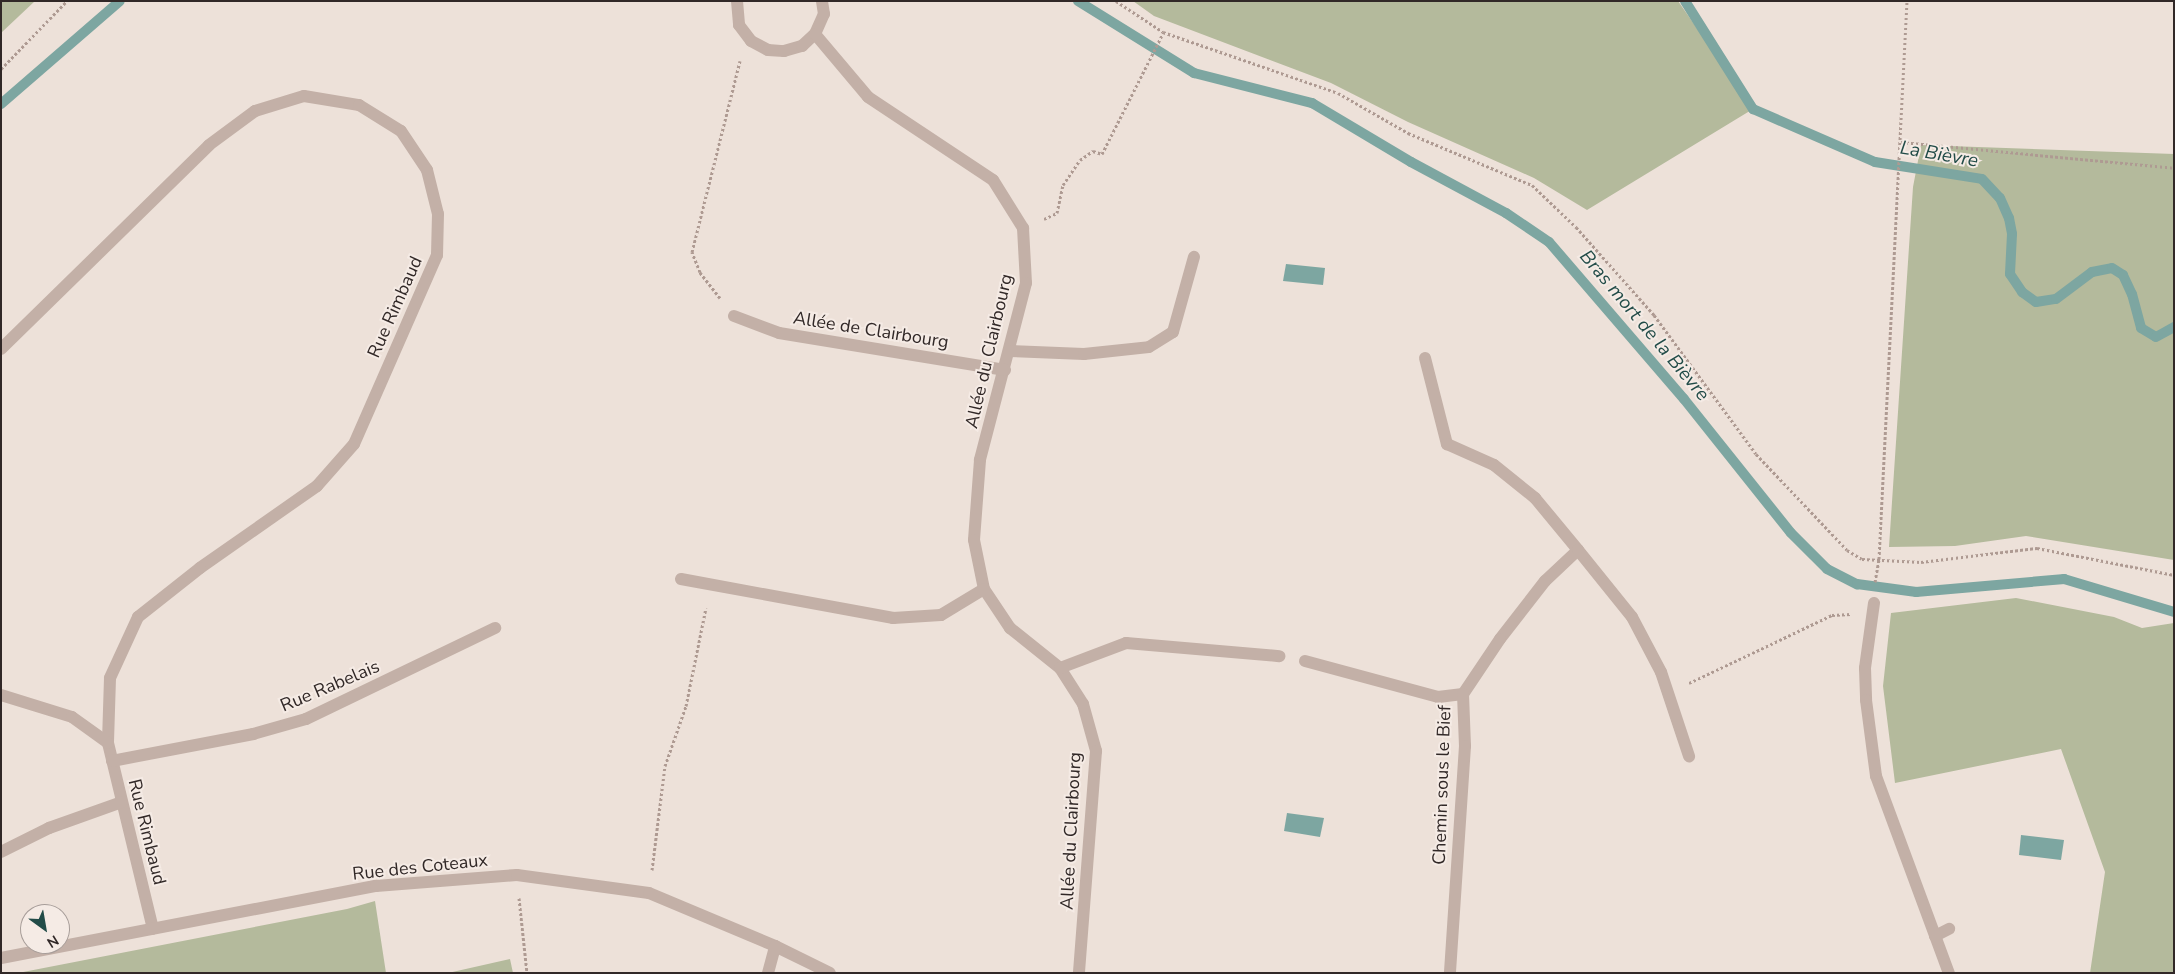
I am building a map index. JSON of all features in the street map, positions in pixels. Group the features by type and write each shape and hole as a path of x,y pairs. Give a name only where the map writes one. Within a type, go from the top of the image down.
{"street":[{"path":"736,1 739,24 751,41 768,50 784,51 802,46 815,34 824,14 822,1"},
{"name":"Allée du Clairbourg","path":"815,34 868,97 992,180 1023,228 1026,283 1005,370 980,460 974,540 984,589 1010,628 1060,668 1083,704 1096,751 1079,973"},
{"name":"Rue Rimbaud","path":"1,350 209,145 255,111 304,96 359,105 401,131 427,170 438,214 437,255 354,444 317,486 200,568 138,617 110,678 108,743 153,929"},
{"path":"1009,351 1084,354 1149,347 1174,332 1194,257"},
{"name":"Allée de Clairbourg","path":"734,316 779,334 1005,370"},
{"path":"1426,358 1447,444 1494,465 1535,498 1632,617 1661,672 1689,756"},
{"name":"Chemin sous le Bief","path":"1450,973 1465,746 1463,694 1500,639 1545,581 1578,550"},
{"path":"681,579 893,618 941,615 984,589"},
{"path":"1874,603 1865,668 1866,700 1876,776 1949,973"},
{"name":"Rue Rabelais","path":"112,761 253,734 306,719 495,628"},
{"path":"1060,668 1126,643 1279,656"},
{"path":"1305,661 1438,697 1463,694"},
{"path":"1,695 72,717 108,743"},
{"path":"1,852 49,828 122,802"},
{"name":"Rue des Coteaux","path":"1,958 376,886 516,875 649,893 775,946 830,973"},
{"path":"1935,936 1949,928"},
{"path":"768,973 775,946"}],"path":[{"path":"1,69 67,1"},
{"path":"1116,1 1163,32 1338,93 1408,133 1532,185 1576,227 1654,315 1756,454 1847,550 1863,559 1921,562 2037,548 2174,575"},
{"path":"1876,576 1879,559 1907,1"},
{"path":"1023,228 1057,213 1063,185 1080,160 1093,151 1102,154 1163,32"},
{"path":"734,316 700,272 692,252 740,62 751,41"},
{"path":"1901,142 2174,168"},
{"path":"649,893 665,766 686,706 711,584"},
{"path":"1668,693 1832,615"},
{"path":"516,875 527,973"}],"green space":[{"path":"1,1 35,1 1,33"},
{"path":"1133,1 1678,1 1753,109 1587,210 1534,178 1408,122 1331,83 1154,16"},
{"path":"1921,145 2174,154 2174,560 2026,536 1955,546 1889,547 1913,187"},
{"path":"2016,598 2114,617 2142,628 2174,623 2174,973 2090,973 2105,872 2061,749 1895,783 1883,686 1891,613"},
{"path":"375,901 386,973 18,973 347,909"},
{"path":"510,959 513,973 448,973"}],"water":[{"path":"1286,264 1325,268 1323,285 1283,281"},
{"path":"1287,813 1324,818 1320,837 1284,831"},
{"path":"2021,835 2064,840 2061,860 2019,855"}],"waterway":[{"name":"Bras mort de la Bièvre","path":"1,104 120,1"},
{"name":"Bras mort de la Bièvre","path":"1078,1 1194,73 1312,103 1411,162 1506,213 1549,242 1684,399 1791,533 1827,569 1857,584 1916,592 2064,579 2174,612"},
{"name":"La Bièvre","path":"1685,1 1753,109 1875,162 1982,179 2000,198 2009,218 2012,234 2010,274 2022,292 2036,302 2056,299 2092,272 2112,268 2123,275 2132,294 2141,328 2156,337 2174,327"}]}
